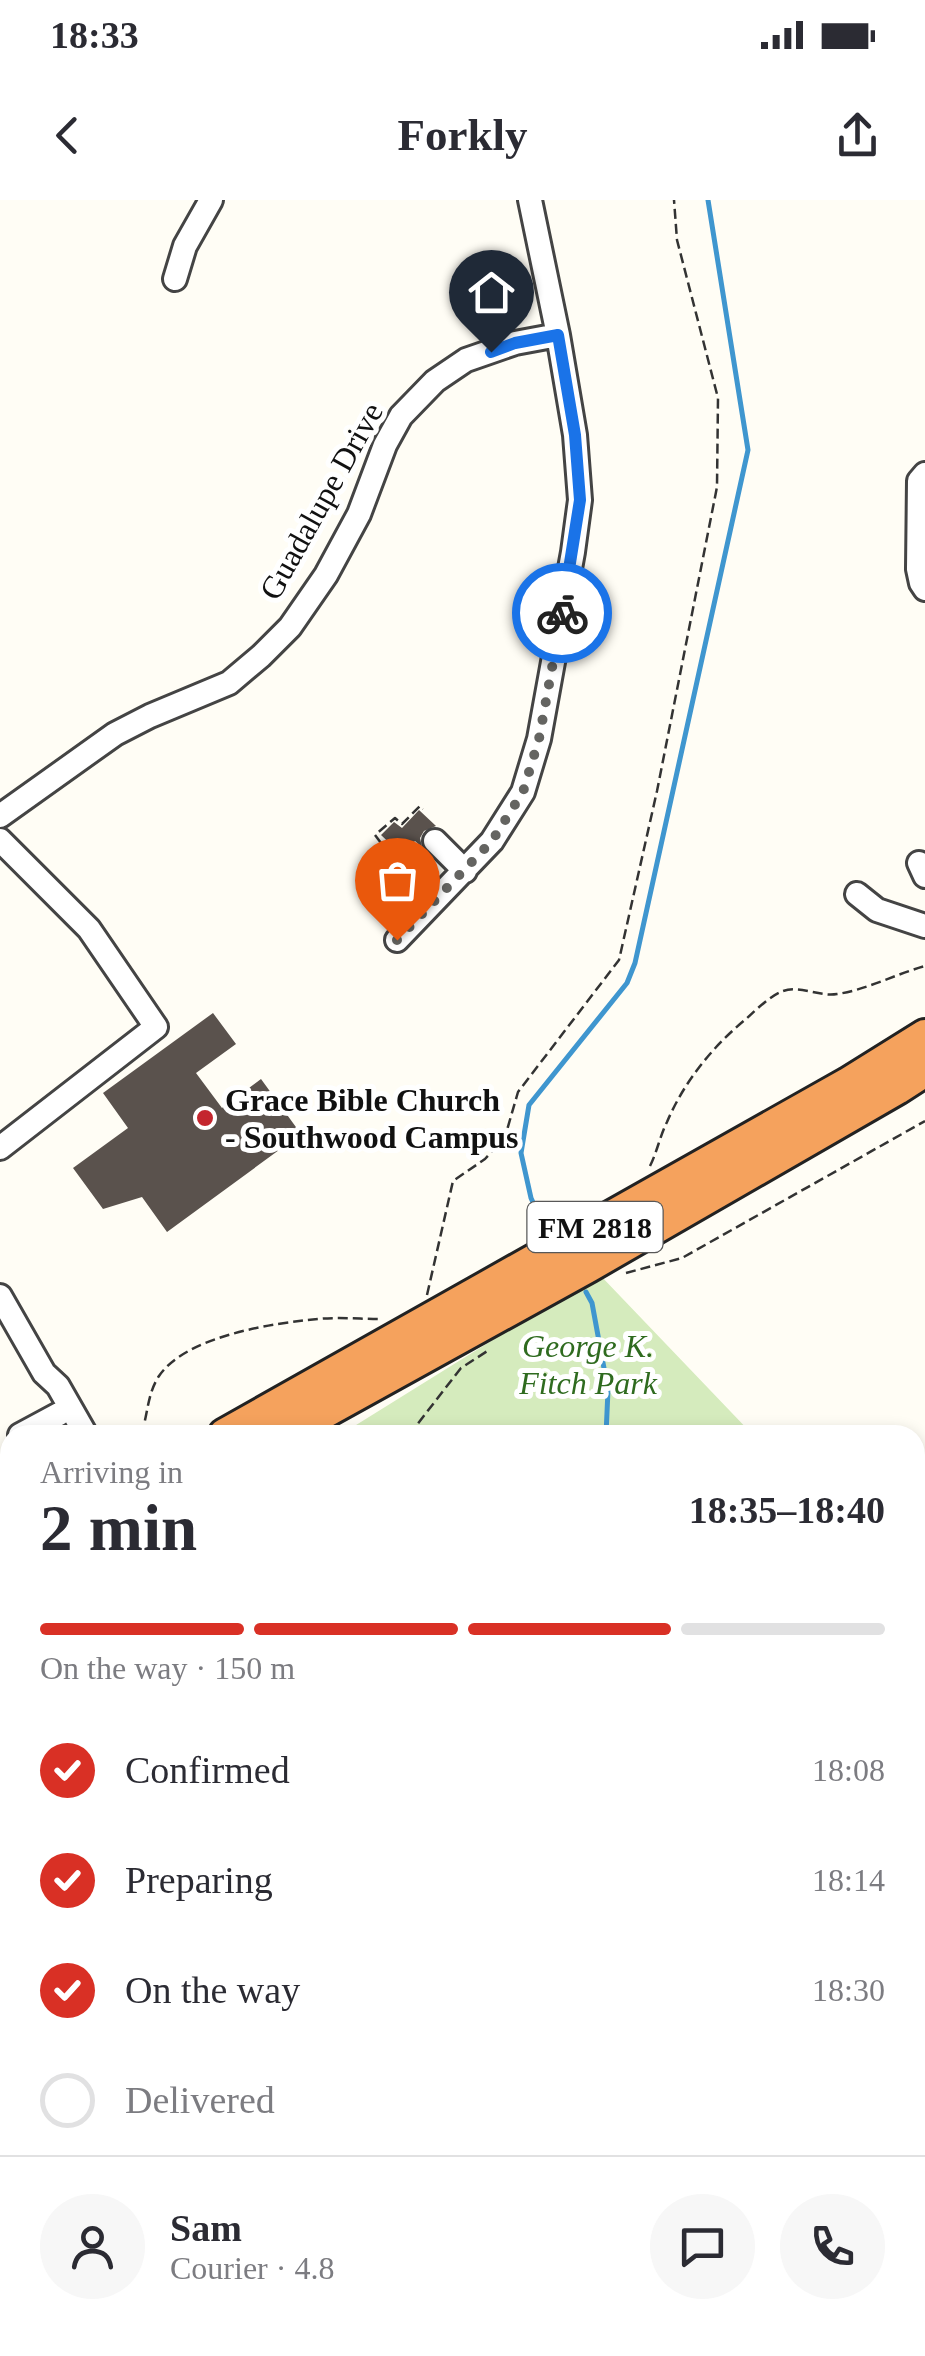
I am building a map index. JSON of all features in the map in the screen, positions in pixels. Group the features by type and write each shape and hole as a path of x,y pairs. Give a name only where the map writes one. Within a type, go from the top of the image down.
{"highway":[{"name":"FM 2818","path":"243,1425 848,1084 925,1036"},
{"name":"FM 2818","path":"300,1425 588,1266 925,1070"}],"street":[{"path":"175,279 184,246 211,200"},
{"path":"397,940 492,841 523,792 539,739 573,552 580,500 575,435 530,200"},
{"name":"Guadalupe Drive","path":"0,816 115,734 229,683 261,656 290,627 326,575 359,514 385,445 401,416 434,381 466,360 515,343 558,335"},
{"path":"925,474 919,481 918,568 920,583 925,588"},
{"path":"0,840 89,929 156,1028 0,1148"},
{"path":"435,841 465,871"},
{"path":"857,894 877,910 925,926"},
{"path":"0,1296 44,1373 58,1386 80,1425"},
{"path":"44,1373 46,1391 65,1425"}],"path":[{"path":"426,1300 454,1181 485,1159 505,1137 518,1092 619,960 717,488 718,398 678,240 674,200"},
{"path":"390,855 375,834 395,818 402,824 420,806 423,809"},
{"path":"648,1172 684,1088 722,1040 764,1004 782,992 796,989 822,996 840,994 925,966"},
{"path":"613,1276 682,1258 925,1122"},
{"path":"142,1425 160,1375 175,1358 206,1343 282,1323 321,1318 393,1318"},
{"path":"417,1425 461,1368 493,1348"}],"green space":[{"name":"George K. Fitch Park","path":"599,1274 743,1425 356,1425"}],"building":[{"path":"419,810 436,826 424,831 420,838 422,847 415,841 401,854 381,835 394,822 402,828"},
{"name":"Grace Bible Church - Southwood Campus","path":"213,1013 236,1044 196,1073 222,1108 261,1079 301,1134 167,1232 142,1197 103,1209 73,1168 128,1128 103,1093"}],"waterway":[{"path":"541,1220 531,1198 521,1153 529,1105 627,983 635,963 748,450 708,200"},
{"path":"586,1292 592,1303 608,1390 606,1425"}],"way so far":[{"path":"397,940 492,841 523,792 539,739 562,613"}],"place":[{"name":"Grace Bible Church - Southwood Campus","path":"205,1118"}],"route":[{"path":"491,352 558,335 575,435 580,500 562,613"}]}
